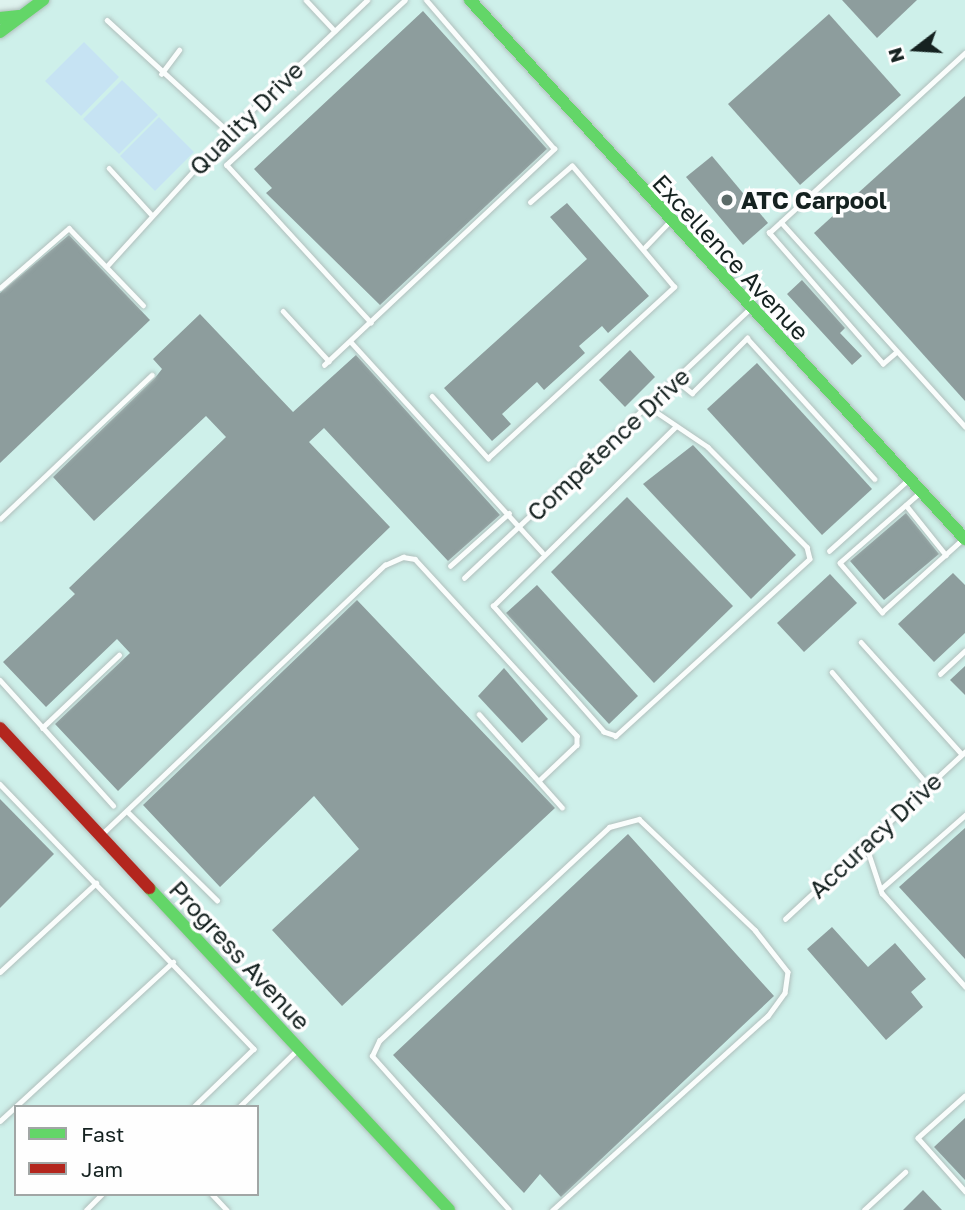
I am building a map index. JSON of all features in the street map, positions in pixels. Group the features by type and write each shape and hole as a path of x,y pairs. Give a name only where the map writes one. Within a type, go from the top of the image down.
{"street":[{"path":"0,32 43,0"},
{"name":"Excellence Avenue","path":"470,0 669,222 965,538"},
{"path":"0,18 19,16"},
{"name":"Progress Avenue","path":"1,732 449,1210"}],"lane":[{"path":"306,0 335,31"},
{"name":"Quality Drive","path":"107,265 127,238 229,132 367,0"},
{"path":"371,323 226,165 405,0"},
{"path":"324,365 554,149 431,1"},
{"path":"107,20 161,74 229,132"},
{"path":"161,74 179,50"},
{"path":"897,352 883,364 769,233 965,54"},
{"path":"432,396 488,458 674,287 645,247 572,166 531,202"},
{"path":"109,168 151,214"},
{"path":"645,247 669,222"},
{"path":"780,222 965,426"},
{"path":"0,288 69,228 143,305"},
{"name":"Competence Drive","path":"464,578 649,407 751,308"},
{"path":"284,311 329,361"},
{"path":"677,380 692,393 747,338 875,479"},
{"path":"351,342 542,552"},
{"path":"0,519 152,375"},
{"path":"649,407 674,427 688,429 708,447 807,547 810,559 627,733 604,732 493,606 542,552 674,427"},
{"path":"830,551 909,480"},
{"path":"920,493 839,563 882,612 965,538"},
{"path":"906,505 946,555"},
{"path":"450,566 509,513"},
{"path":"100,836 385,565 403,557 415,559 577,736 577,746 539,781"},
{"path":"862,642 964,753"},
{"path":"940,674 965,651"},
{"path":"42,728 120,655"},
{"path":"832,672 929,785"},
{"path":"0,680 113,805"},
{"path":"479,714 562,807"},
{"name":"Accuracy Drive","path":"785,919 964,753"},
{"path":"0,784 254,1049 196,1105"},
{"path":"127,811 217,900"},
{"path":"882,888 965,815"},
{"path":"509,1210 372,1056 379,1041 609,827 639,819 755,930 788,972 785,993 768,1016 553,1210"},
{"path":"865,842 882,888 965,986"},
{"path":"0,972 96,883"},
{"path":"17,1105 173,962"},
{"path":"241,1105 298,1049"},
{"path":"965,1096 918,1138 965,1191"},
{"path":"0,1121 14,1108"},
{"path":"864,1210 905,1172"},
{"path":"86,1210 100,1196"},
{"path":"214,1196 227,1210"}],"shaded area":[{"path":"32,0 965,0 965,1210 0,1210 0,21"},
{"path":"84,42 119,77 81,116 45,81"},
{"path":"122,80 158,115 119,154 83,119"},
{"path":"159,117 194,152 155,191 120,156"}],"building":[{"path":"842,0 917,0 877,38"},
{"path":"423,11 547,149 380,305 266,193 272,188 254,169"},
{"path":"829,14 901,95 800,185 728,104"},
{"path":"965,96 965,401 814,233"},
{"name":"ATC Carpool","path":"712,156 768,223 743,245 686,177"},
{"path":"567,203 649,296 608,333 602,326 579,346 585,353 544,390 537,382 502,414 511,424 492,441 444,388 587,259 550,217"},
{"path":"69,235 150,320 0,463 0,293"},
{"path":"802,280 845,328 840,333 862,356 852,365 787,294"},
{"path":"200,314 293,412 356,355 500,515 448,561 324,428 309,442 390,527 118,791 55,724 130,653 117,639 46,707 3,662 75,594 69,588 226,437 206,416 94,521 53,477 155,378 162,369 153,359"},
{"path":"630,350 655,377 625,407 599,380"},
{"path":"757,363 872,489 822,535 707,409"},
{"path":"693,445 796,555 751,599 643,484"},
{"path":"627,497 733,606 654,683 551,572"},
{"path":"906,513 939,554 884,600 850,561"},
{"path":"953,573 965,585 965,633 934,662 898,624"},
{"path":"830,574 857,603 804,652 777,623"},
{"path":"537,585 638,696 609,724 506,613"},
{"path":"357,600 555,808 342,1006 272,930 359,849 314,796 220,887 143,805"},
{"path":"965,666 965,695 950,680"},
{"path":"504,668 548,719 522,743 478,696"},
{"path":"0,799 54,854 0,908"},
{"path":"965,828 965,959 899,887"},
{"path":"628,834 774,996 561,1197 540,1174 524,1193 393,1055"},
{"path":"832,927 868,967 895,943 926,979 911,992 923,1007 886,1040 807,949"},
{"path":"965,1118 965,1180 934,1147"},
{"path":"923,1190 942,1210 903,1210"}],"traffic: fast":[{"path":"0,32 43,0"},
{"path":"470,0 965,539"},
{"path":"0,18 19,16"},
{"path":"149,888 449,1210"}],"traffic: jam":[{"path":"0,728 149,888"}],"place":[{"name":"ATC Carpool","path":"727,200"}]}
